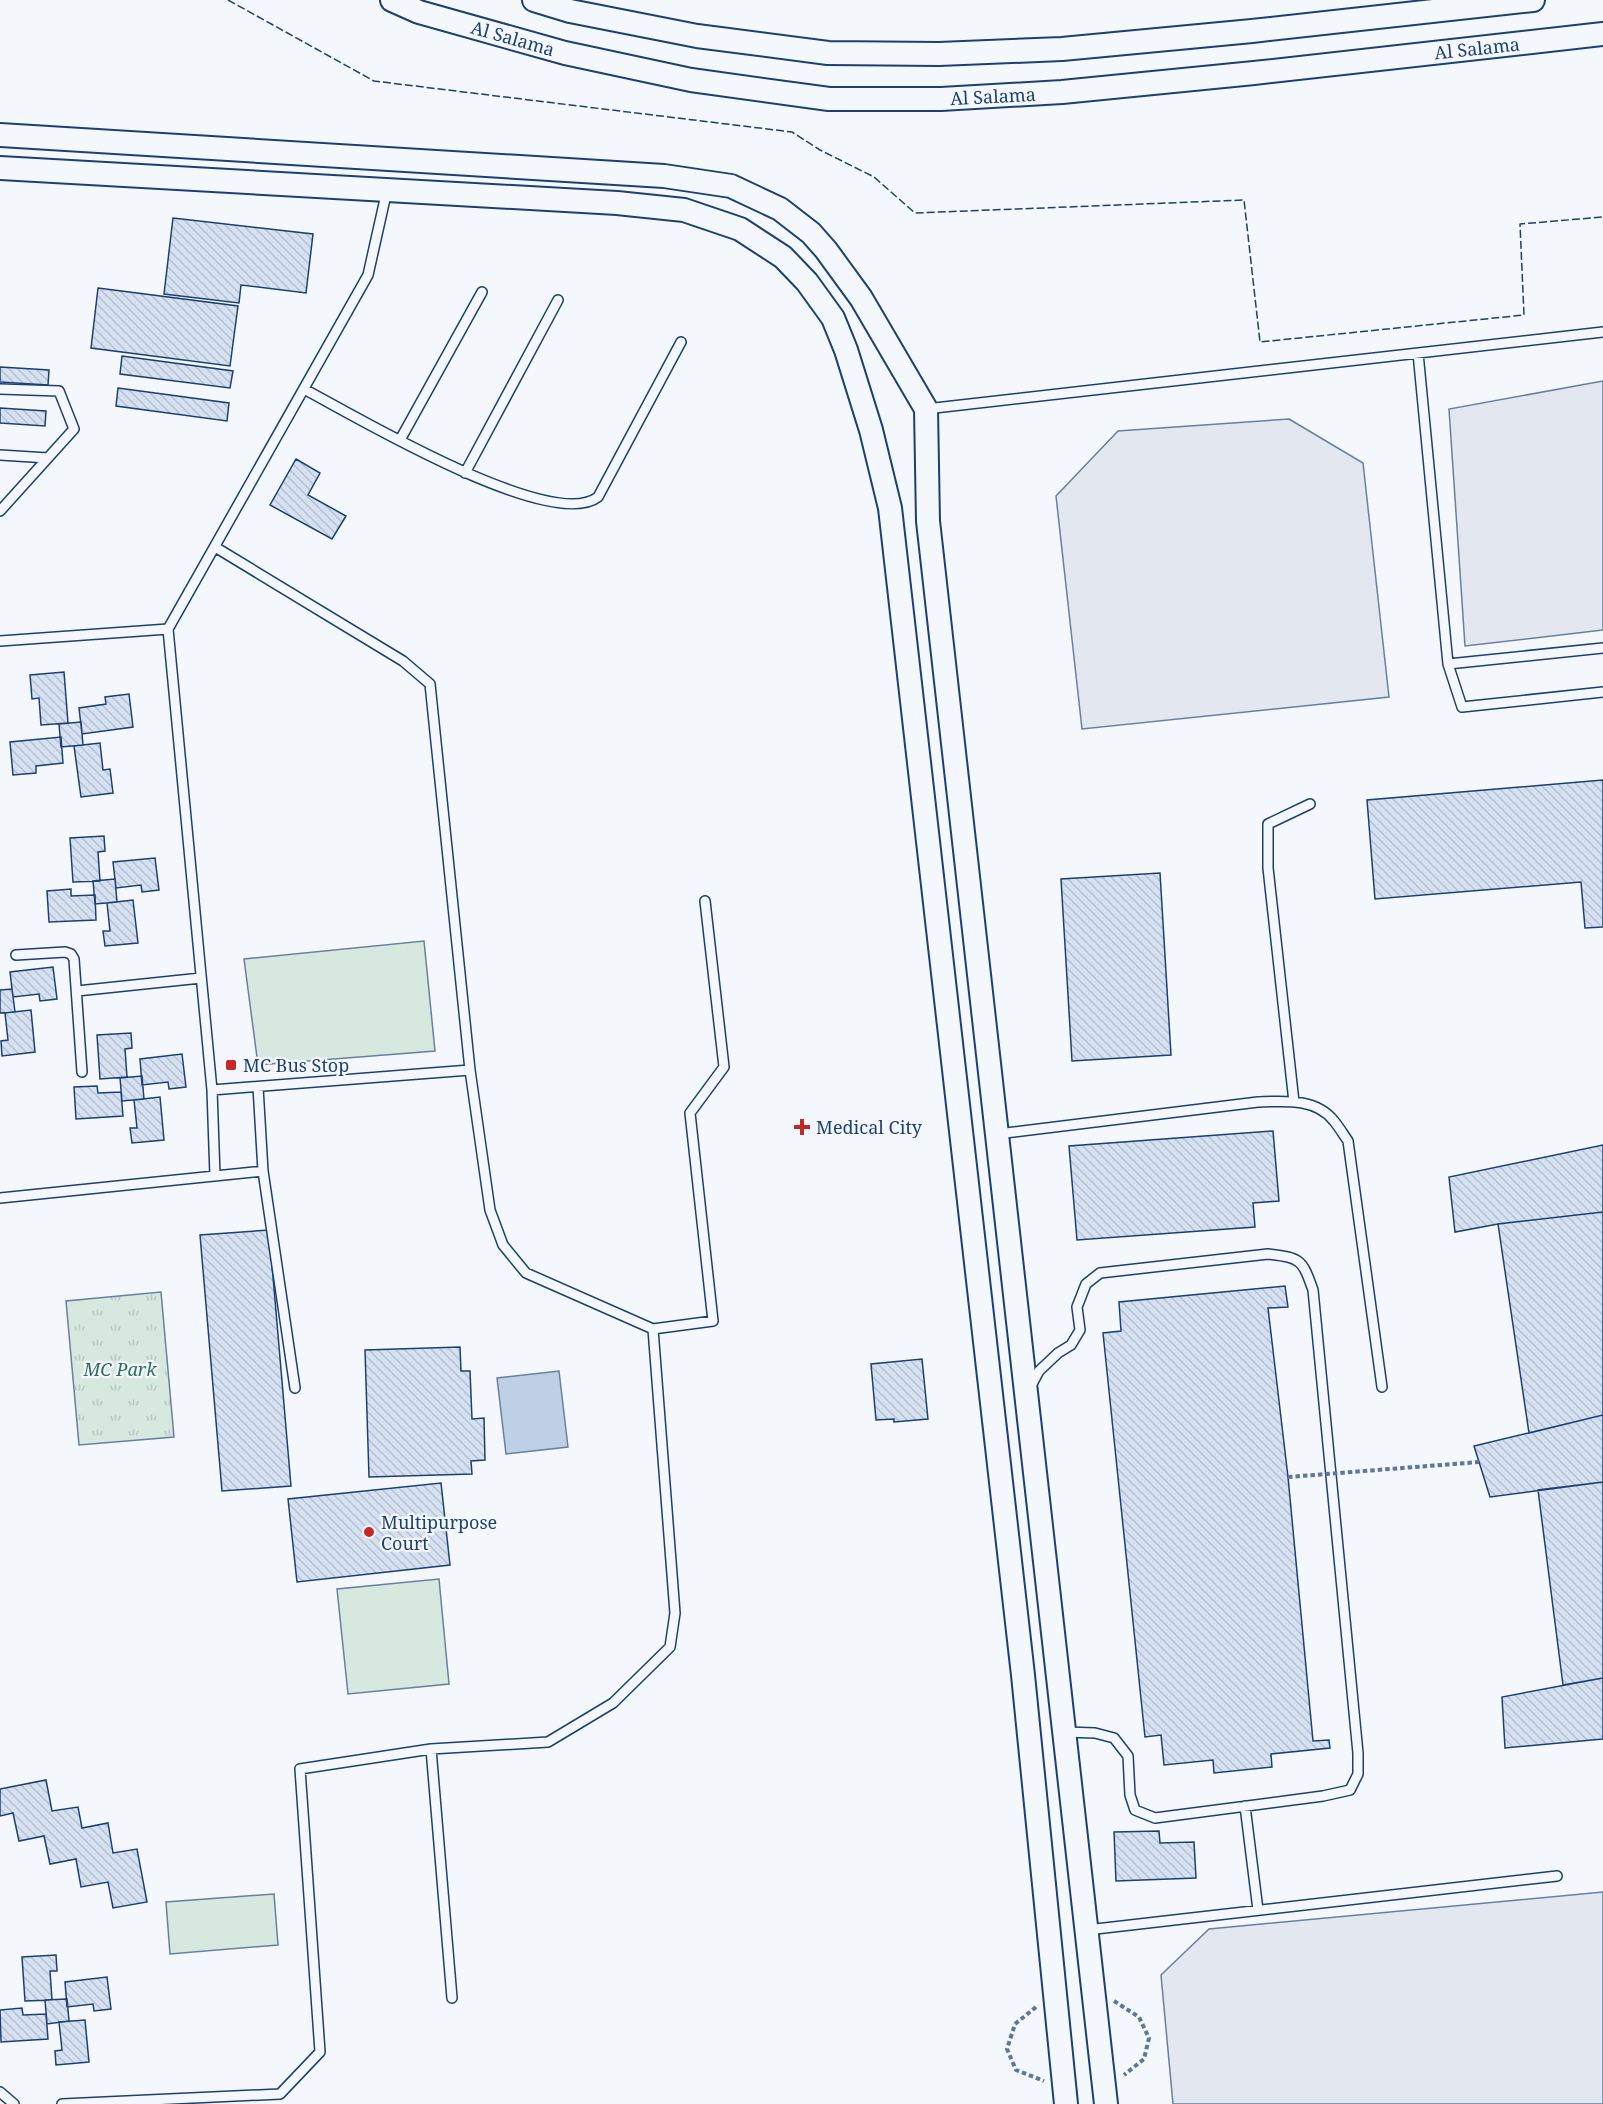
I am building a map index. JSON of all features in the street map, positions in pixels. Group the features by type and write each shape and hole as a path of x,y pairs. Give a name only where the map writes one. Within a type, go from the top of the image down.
{"street":[{"name":"Al Salama","path":"392,0 419,12 565,53 691,80 829,99 941,99 1062,92 1603,34"},
{"path":"534,0 570,11 697,36 828,53 939,54 1074,48 1533,0"},
{"path":"0,135 641,174 731,186 780,209 811,233 861,298 926,409 928,521 1107,2104"},
{"path":"0,168 617,203 684,210 740,229 783,257 807,282 833,318 846,350 871,430 890,508 1023,1675 1066,2104"},
{"path":"833,318 861,298"}],"lane":[{"path":"215,1176 212,1090 168,629 368,275 387,190"},
{"path":"400,440 482,292"},
{"path":"465,473 558,300"},
{"path":"926,409 1603,332"},
{"path":"304,389 465,473 543,501 585,504 598,497 681,342"},
{"path":"1418,353 1448,664 1462,707 1603,693"},
{"path":"0,389 59,391 74,429 0,511"},
{"path":"0,455 48,458"},
{"path":"215,547 403,661 430,684 470,1070 490,1210 503,1245 526,1273 653,1329 714,1321 690,1113 724,1067 705,901"},
{"path":"0,641 168,629"},
{"path":"1448,664 1603,648"},
{"path":"1294,1102 1268,868 1268,824 1310,804"},
{"path":"16,955 65,952 71,954 74,959 82,1072"},
{"path":"77,991 201,978"},
{"path":"212,1090 470,1070"},
{"path":"258,1087 263,1171 295,1388"},
{"path":"997,1134 1258,1102 1294,1102 1312,1105 1333,1119 1348,1141 1382,1387"},
{"path":"0,1198 263,1171"},
{"path":"1026,1394 1039,1371 1058,1353 1071,1345 1076,1337 1080,1330 1077,1307 1086,1284 1100,1273 1268,1254 1290,1257 1304,1266 1313,1290 1358,1753 1358,1774 1350,1790 1323,1796 1155,1818 1135,1810 1130,1795 1128,1756 1114,1738 1095,1733 1065,1732"},
{"path":"62,2104 280,2094 320,2052 300,1769 431,1749 548,1742 613,1703 669,1647 675,1613 653,1329"},
{"path":"431,1749 452,1998"},
{"path":"1245,1806 1258,1910"},
{"path":"1087,1930 1557,1876"},
{"path":"0,2092 14,2104"}],"path":[{"path":"1288,1477 1479,1462"},
{"path":"1093,1987 1139,2017 1149,2038 1144,2059 1118,2082"},
{"path":"1050,2086 1043,2080 1017,2070 1007,2049 1015,2024 1054,1990"}],"green space":[{"path":"424,941 435,1051 258,1065 244,959"},
{"name":"MC Park","path":"161,1292 174,1437 79,1445 66,1301"},
{"path":"439,1579 449,1684 348,1694 337,1589"},
{"path":"274,1894 278,1945 170,1954 166,1902"}],"shaded area":[{"path":"1603,381 1603,630 1465,646 1449,409"},
{"path":"1289,419 1363,463 1389,697 1082,729 1056,496 1118,431"},
{"path":"1603,1892 1603,2104 1173,2104 1161,1975 1209,1929"}],"water":[{"path":"559,1371 568,1447 506,1454 497,1378"}],"building":[{"path":"173,218 313,234 306,293 241,285 239,303 164,294"},
{"path":"98,288 238,306 230,366 91,348"},
{"path":"122,356 233,371 230,388 120,374"},
{"path":"0,367 49,370 48,385 0,382"},
{"path":"118,388 229,403 227,421 116,406"},
{"path":"0,408 46,411 45,426 0,423"},
{"path":"296,459 320,473 308,495 346,516 332,539 270,505"},
{"path":"64,672 68,723 41,725 39,698 32,699 30,675"},
{"path":"129,694 133,727 82,734 79,708 106,704 105,697"},
{"path":"81,722 83,745 61,747 59,724"},
{"path":"61,737 63,763 36,766 36,773 13,775 10,742"},
{"path":"100,743 103,770 110,769 113,793 81,797 74,746"},
{"path":"1603,780 1603,927 1585,928 1581,882 1375,899 1367,800"},
{"path":"104,836 105,851 98,852 100,881 73,882 70,838"},
{"path":"155,858 159,890 142,892 141,885 116,888 113,862"},
{"path":"1160,873 1171,1055 1072,1061 1061,879"},
{"path":"115,879 117,902 95,904 93,881"},
{"path":"71,889 71,896 95,895 96,920 49,922 47,891"},
{"path":"133,900 138,943 105,946 103,931 110,931 107,903"},
{"path":"53,967 57,999 40,1001 39,994 13,997 10,972"},
{"path":"12,989 15,1012 0,1013 0,990"},
{"path":"31,1010 35,1052 2,1056 1,1041 8,1040 5,1013"},
{"path":"131,1033 132,1048 125,1049 127,1077 100,1079 97,1035"},
{"path":"182,1054 186,1087 169,1089 168,1082 142,1085 140,1059"},
{"path":"142,1076 144,1099 122,1101 120,1078"},
{"path":"97,1086 98,1093 121,1092 123,1116 76,1119 74,1087"},
{"path":"160,1097 164,1140 132,1143 130,1128 137,1128 134,1100"},
{"path":"1273,1131 1279,1201 1253,1203 1255,1227 1077,1240 1069,1146"},
{"path":"1603,1145 1603,1212 1498,1224 1455,1232 1449,1177"},
{"path":"1603,1212 1603,1415 1529,1433 1498,1224"},
{"path":"269,1230 291,1486 222,1491 200,1235"},
{"path":"1285,1286 1288,1307 1268,1308 1288,1477 1313,1741 1329,1740 1330,1748 1271,1754 1272,1767 1214,1773 1213,1760 1164,1765 1161,1735 1145,1737 1103,1333 1121,1331 1119,1302"},
{"path":"460,1347 461,1371 470,1371 472,1419 484,1418 485,1460 471,1461 472,1474 369,1477 365,1350"},
{"path":"922,1359 928,1419 894,1422 894,1419 876,1420 871,1364"},
{"path":"1603,1415 1603,1482 1490,1497 1474,1446"},
{"path":"1603,1482 1603,1678 1563,1685 1538,1490"},
{"name":"Multipurpose Court","path":"441,1483 450,1565 297,1582 288,1499"},
{"path":"1603,1678 1603,1739 1505,1748 1502,1697"},
{"path":"46,1780 52,1811 78,1807 82,1828 108,1823 113,1853 137,1849 147,1902 113,1908 108,1882 81,1887 76,1859 50,1864 44,1836 19,1841 13,1813 0,1816 0,1789"},
{"path":"1159,1831 1160,1843 1194,1842 1196,1878 1116,1881 1114,1832"},
{"path":"56,1955 57,1971 50,1971 52,2000 25,2001 22,1957"},
{"path":"107,1977 111,2009 94,2011 93,2004 67,2007 65,1982"},
{"path":"67,1999 69,2021 47,2024 45,2000"},
{"path":"22,2008 23,2015 46,2014 48,2039 1,2042 0,2010"},
{"path":"85,2020 89,2062 56,2065 55,2051 62,2050 59,2022"}],"fence":[{"path":"228,0 374,81 792,132 820,150 874,177 915,213 1244,200 1260,342 1524,315 1520,224 1603,217"}],"place":[{"name":"MC Bus Stop","path":"231,1065"},
{"name":"Medical City","path":"802,1127"},
{"name":"Multipurpose Court","path":"369,1532"}]}
